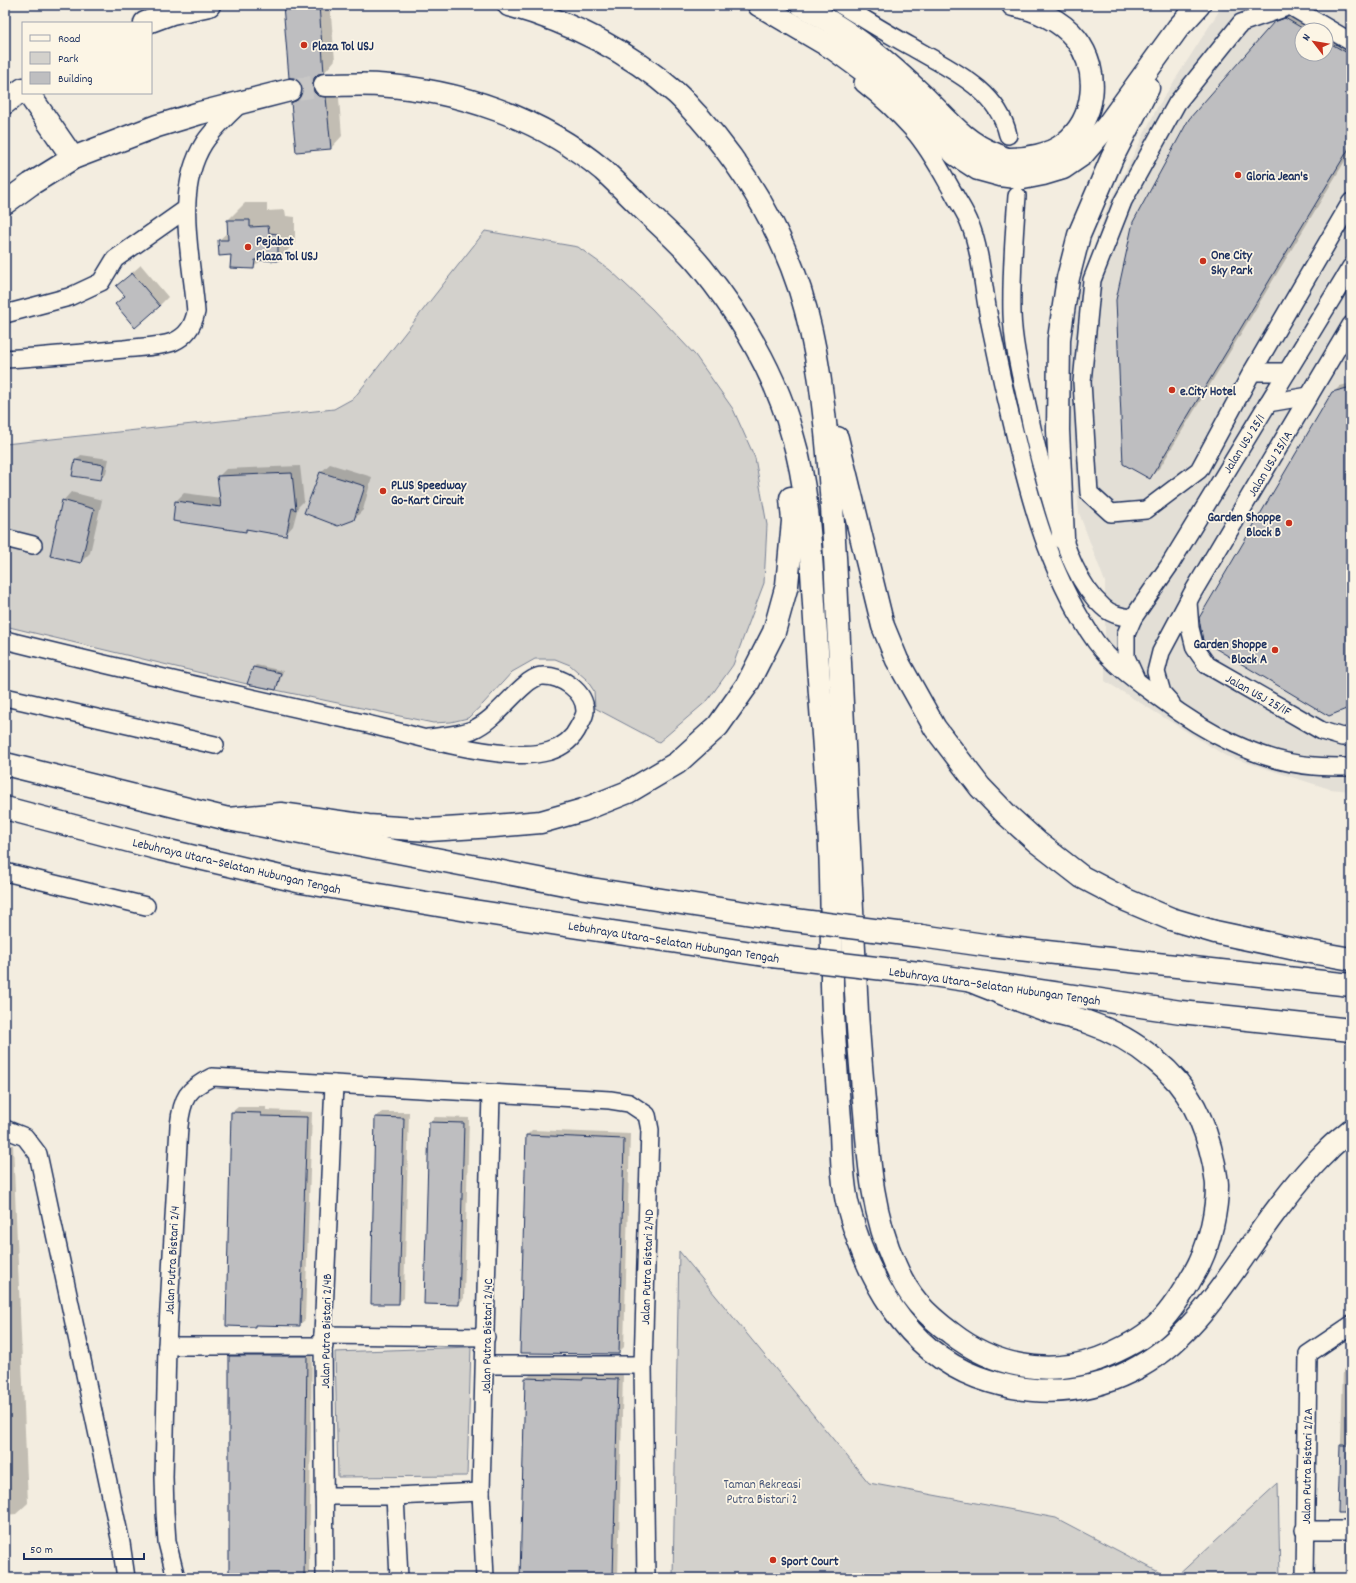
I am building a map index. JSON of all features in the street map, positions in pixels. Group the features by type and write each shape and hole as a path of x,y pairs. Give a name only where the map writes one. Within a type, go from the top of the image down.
{"highway":[{"path":"148,22 172,13 209,5"},
{"path":"510,5 536,12 587,33 635,61 678,95 716,137 750,184 777,233 799,286 814,341 823,397 835,541 848,844 858,1020 868,1164 875,1205 882,1230 895,1265 907,1288 925,1312 963,1342 992,1358 1018,1366 1046,1368 1075,1365 1128,1346 1155,1327 1179,1299 1201,1262 1213,1224 1218,1183 1209,1141 1197,1109 1178,1081 1154,1058 1117,1035 1090,1022 1057,1013 971,982"},
{"path":"759,5 834,49 860,68 896,96 955,154 978,169 1000,175 1023,178 1063,168 1082,155 1107,126 1178,28 1199,5"},
{"path":"802,5 863,44 918,91 956,130 982,149 1008,159 1042,155 1063,145 1081,126 1089,109 1093,85 1088,61 1076,39 1060,24 1042,14 1013,5"},
{"path":"1063,538 1058,430 1059,339 1068,278 1080,235 1112,158 1178,28"},
{"path":"325,86 374,84 423,90 471,101 517,118 561,141 601,169 674,237 703,269 753,343 774,383 792,433 799,462 809,539 830,843 834,1044 846,1200 868,1267 884,1296 914,1334 940,1356 967,1373 999,1385 1038,1391 1073,1390 1102,1383 1135,1370 1161,1352 1188,1327 1220,1292 1271,1218 1300,1181 1326,1151 1351,1130"},
{"path":"5,103 22,90"},
{"path":"5,203 31,184 73,158 157,126 243,101 290,90"},
{"path":"29,94 73,158"},
{"path":"823,397 833,421 883,626 898,660 935,728 980,787 1007,815 1037,842 1082,877 1126,900 1165,916 1214,932 1351,959"},
{"path":"228,819 281,814 368,826 429,830 541,822 583,810 628,792 677,762 718,726 747,685 774,632 787,584 793,521 788,451 792,433"},
{"path":"5,764 228,819 585,888 771,917 991,946 1351,985"},
{"name":"Lebuhraya Utara–Selatan Hubungan Tengah","path":"5,808 160,849 302,882 473,911 772,956 919,973 971,982 1181,1012 1351,1030"}],"street":[{"path":"752,5 843,68 874,92 914,131 932,156 969,221 976,241 985,298 997,358 1030,499 1044,541 1077,613 1093,637 1114,662 1182,716 1244,749 1277,760 1313,766 1343,767 1351,754"},
{"path":"841,5 955,72 975,86 992,103 1005,122 1008,135"},
{"path":"1351,42 1290,6 1241,23 1177,103 1122,201 1092,280 1082,382 1089,493 1111,513 1146,510 1199,470 1252,372 1351,202"},
{"path":"5,359 55,356 151,346 172,342 184,335 193,325 196,312 186,209 189,181 194,162 204,144 220,124 243,101"},
{"path":"1016,196 1012,315 1017,358 1040,462 1063,538 1078,573 1094,598 1104,608 1117,616 1133,618"},
{"path":"5,314 69,297 101,282 115,259 186,209"},
{"name":"Jalan USJ 25/1","path":"1137,681 1126,658 1126,634 1133,618 1169,566 1351,267"},
{"name":"Jalan USJ 25/1A","path":"1182,716 1162,693 1156,672 1160,652 1351,325"},
{"path":"1252,372 1287,372"},
{"path":"1268,403 1309,396"},
{"path":"5,538 33,545"},
{"name":"Jalan USJ 25/1F","path":"1188,602 1190,628 1195,648 1207,665 1322,731 1342,737 1351,736"},
{"path":"5,640 192,686 428,738 494,752 527,755 555,750 569,742 578,729 585,712 582,699 570,684 555,677 541,676 527,682 486,721 473,730 458,734 428,738"},
{"path":"5,697 215,745"},
{"path":"5,872 146,906"},
{"name":"Jalan Putra Bistari 2/4","path":"176,1578 167,1542 165,1512 167,1346 179,1126 181,1111 186,1098 192,1089 198,1084 212,1077 492,1093"},
{"name":"Jalan Putra Bistari 2/4B","path":"325,1578 323,1341 334,1084"},
{"name":"Jalan Putra Bistari 2/4C","path":"485,1578 481,1492 492,1093"},
{"name":"Jalan Putra Bistari 2/4D","path":"492,1093 610,1100 629,1103 647,1115 650,1130 643,1364 646,1578"},
{"path":"5,1129 25,1137 38,1154 119,1535 126,1578"},
{"name":"Jalan Putra Bistari 2/2A","path":"1305,1578 1304,1530 1308,1354 1351,1325"},
{"path":"167,1346 486,1337"},
{"path":"485,1365 643,1364"},
{"path":"324,1496 396,1496 481,1492"},
{"path":"396,1496 399,1578"},
{"path":"1304,1530 1351,1530"}],"shaded area":[{"path":"1232,5 1351,5 1351,791 1330,789 1226,756 1105,681 1105,582 1079,513 1068,392 1078,294 1108,206 1157,108 1219,11"}],"green space":[{"name":"PLUS Speedway Go-Kart Circuit","path":"485,231 578,247 610,270 652,309 695,355 733,409 755,458 767,525 764,583 733,665 708,700 659,742 595,708 594,691 586,679 570,665 555,659 535,659 512,672 468,718 451,722 433,723 247,684 5,626 5,444 334,409 354,398"},
{"name":"Taman Rekreasi Putra Bistari 2","path":"679,1251 869,1483 1056,1518 1170,1578 673,1578"},
{"path":"471,1347 467,1476 338,1477 335,1352"},
{"path":"1278,1483 1280,1578 1175,1578"}],"building":[{"name":"Plaza Tol USJ","path":"283,5 319,5 324,73 318,74 314,78 313,85 314,92 318,96 326,97 331,149 296,152 291,103 299,99 302,94 302,87 299,81 294,78 289,78"},
{"name":"One City Sky Park","path":"1285,18 1294,23 1294,62 1334,62 1334,45 1351,55 1351,145 1150,479 1123,464 1116,300 1133,222 1189,119 1274,22"},
{"name":"Pejabat Plaza Tol USJ","path":"227,220 250,220 250,227 268,226 269,233 278,234 278,261 255,260 254,269 230,268 231,255 219,256 218,240 228,240"},
{"path":"132,273 160,306 135,328 115,304 125,296 116,286"},
{"path":"1351,387 1351,707 1329,716 1203,641 1199,618 1332,392"},
{"path":"75,460 104,465 101,480 72,476"},
{"path":"320,472 365,486 354,520 338,526 304,513"},
{"path":"292,473 296,510 292,508 286,536 246,529 246,532 173,521 175,501 221,507 217,476"},
{"path":"62,500 94,509 81,563 50,556"},
{"path":"253,667 281,673 276,690 247,684"},
{"path":"231,1112 261,1113 261,1116 307,1117 300,1326 226,1326"},
{"path":"375,1117 404,1118 399,1304 371,1304"},
{"path":"429,1122 464,1123 459,1305 424,1304"},
{"path":"526,1135 624,1139 619,1354 520,1353"},
{"path":"229,1356 307,1356 304,1578 229,1578"},
{"path":"525,1378 583,1380 583,1378 618,1379 613,1578 520,1578"},
{"path":"1340,1445 1351,1445 1351,1513 1338,1513"}],"tunnel":[{"path":"290,90 325,85"}],"place":[{"name":"Plaza Tol USJ","path":"304,45"},
{"name":"Gloria Jean's","path":"1238,175"},
{"name":"Pejabat Plaza Tol USJ","path":"248,247"},
{"name":"One City Sky Park","path":"1203,261"},
{"name":"e.City Hotel","path":"1172,390"},
{"name":"PLUS Speedway Go-Kart Circuit","path":"383,491"},
{"name":"Garden Shoppe Block B","path":"1289,523"},
{"name":"Garden Shoppe Block A","path":"1275,650"},
{"name":"Sport Court","path":"773,1560"}]}
